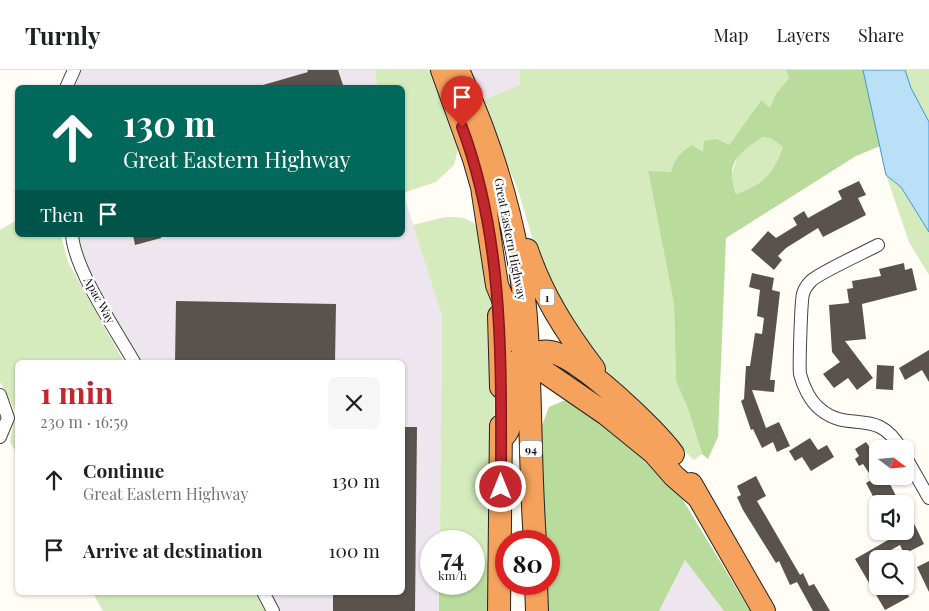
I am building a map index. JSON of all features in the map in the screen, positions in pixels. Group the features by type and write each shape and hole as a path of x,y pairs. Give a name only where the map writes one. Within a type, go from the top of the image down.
{"highway":[{"name":"Great Eastern Highway","path":"442,70 474,159 482,188 497,285 506,307 514,337 528,356 542,370 606,414 654,453 674,476 697,496"},
{"name":"Great Eastern Highway","path":"458,70 495,159 504,191 521,279 528,356"},
{"name":"1","path":"504,191 538,283 573,342 612,392"},
{"path":"497,285 501,358 500,611"},
{"name":"Great Eastern Highway","path":"528,356 542,351 553,352 569,359 612,392 668,447 686,474 764,611"},
{"path":"501,439 508,430 509,376 512,366 528,356"},
{"name":"94","path":"528,356 535,530"},
{"path":"531,417 542,396 555,389 572,391"},
{"path":"536,595 536,611"}],"street":[{"path":"67,85 74,70"},
{"name":"Apac Way","path":"72,237 74,248 82,269 133,360"},
{"path":"878,245 811,280 803,294 800,372 805,389 820,409 833,417 847,421 870,422 886,428 895,440"},
{"path":"0,395 8,418 1,435"},
{"path":"914,472 929,498"},
{"path":"265,595 274,611"}],"shaded area":[{"path":"74,70 375,70 377,85 67,85"},
{"path":"435,70 519,70 520,85 456,110"},
{"path":"405,198 442,316 440,530 420,530 420,595 439,595 439,611 273,611 264,595 405,595 405,360 133,360 82,269 73,237 405,237"},
{"path":"685,560 724,611 659,611"}],"green space":[{"path":"375,70 431,70 460,141 454,165 436,182 405,192 405,85 377,85"},
{"path":"519,70 786,70 789,78 775,95 770,108 760,101 729,145 705,141 704,152 671,173 648,171 674,304 676,381 688,409 702,454 694,460 612,380 575,335 546,284 518,190 480,101 520,85"},
{"path":"786,70 863,70 880,146 856,156 726,238 718,437 708,459 702,454 688,409 676,381 674,304 648,171 671,172 679,156 692,145 703,152 704,141 717,139 729,145 761,100 770,108 775,95 789,78","holes":["763,137 772,139 783,147 771,171 753,187 736,194 732,174 736,160 747,148"]},
{"path":"905,70 929,70 929,122 911,88"},
{"path":"763,137 772,139 783,147 776,164 760,182 737,195 730,179 738,154"},
{"path":"886,175 901,187 929,232 929,275 909,242"},
{"path":"445,217 459,217 469,220 477,226 484,238 495,322 494,563 489,574 485,564 485,530 440,530 442,316 413,225"},
{"path":"15,221 15,237 62,237 68,262 123,360 15,360 15,410 0,382 0,230"},
{"path":"563,401 578,401 640,450 680,495 750,611 724,611 685,560 659,611 544,611 543,595 560,595 560,530 543,530 540,431 549,407"},
{"path":"15,417 15,451 10,442"},
{"path":"485,557 490,584 488,611 439,611 439,595 485,595"},
{"path":"94,595 256,595 265,611 103,611"}],"water":[{"path":"863,70 905,70 911,88 929,122 929,232 901,187 886,175"}],"building":[{"path":"307,70 338,70 343,85 263,85 308,72"},
{"path":"859,181 866,195 858,198 866,215 823,237 818,228 786,248 778,256 782,260 774,270 751,250 768,231 776,238 797,225 793,218 804,211 808,218 842,199 838,191"},
{"path":"133,237 161,237 161,238 135,245"},
{"path":"904,263 905,270 912,268 917,290 862,304 866,339 845,341 873,378 857,390 848,378 834,388 823,374 840,362 832,352 829,305 849,303 847,289 853,288 852,281 881,276 879,269"},
{"path":"752,273 774,278 772,290 780,292 770,380 775,380 774,392 752,390 766,428 779,422 790,446 777,452 773,442 762,448 753,429 751,430 741,401 744,399 746,366 750,366 755,333 762,334 764,318 757,316 760,290 749,287"},
{"path":"176,301 336,304 335,360 175,360"},
{"path":"929,350 929,382 922,370 905,380 899,368"},
{"path":"877,365 894,366 893,390 876,389"},
{"path":"405,427 417,427 415,611 333,611 333,595 405,595"},
{"path":"810,438 818,450 827,445 834,457 811,471 802,457 795,461 789,451"},
{"path":"866,442 869,446 869,473 863,464 859,466 855,459 859,456 855,449"},
{"path":"756,476 766,496 757,501 800,575 803,573 809,586 814,584 830,611 813,611 797,582 790,585 779,561 776,563 743,510 737,497 741,495 737,486"},
{"path":"869,481 869,485 890,485 896,495 872,495 866,483"},
{"path":"914,523 924,544 912,550 902,550 900,545 891,550 871,550 888,540 914,540"},
{"path":"869,551 869,583 855,559"},
{"path":"929,561 929,592 917,567"},
{"path":"876,595 908,595 909,597 885,610"}],"route":[{"path":"462,127 482,188 497,285 501,358 501,487"}]}
